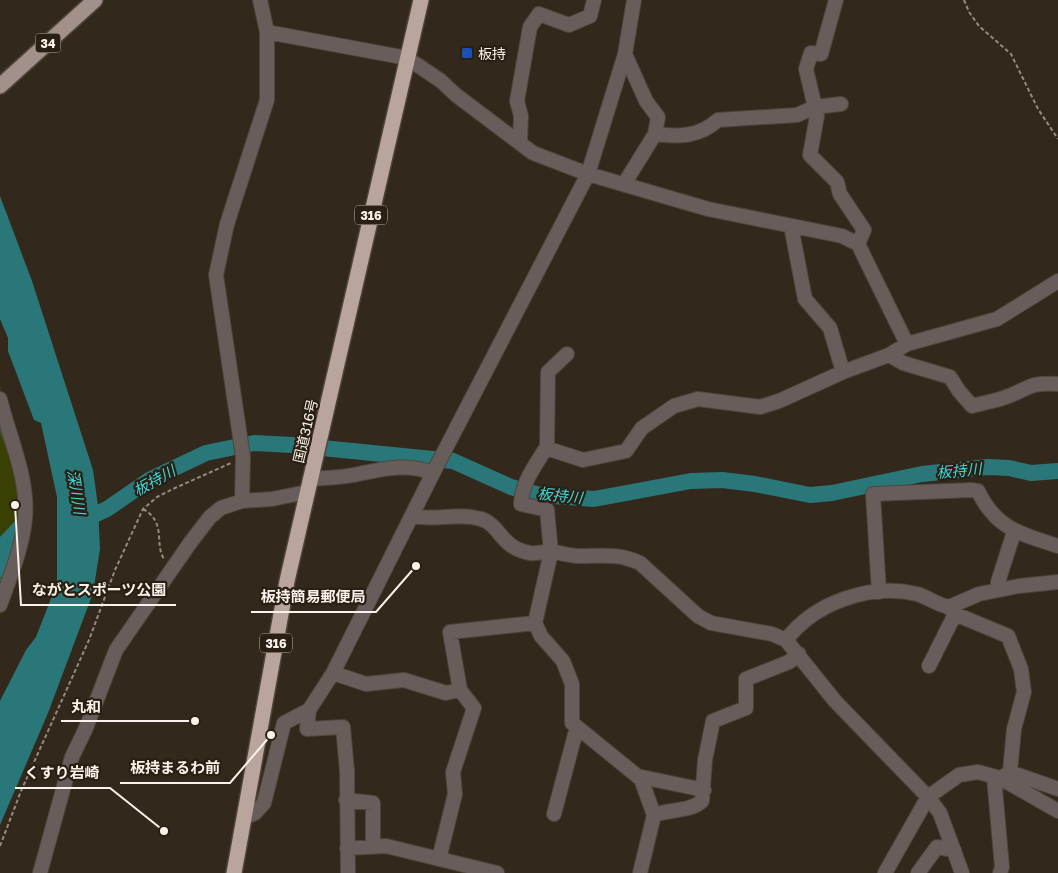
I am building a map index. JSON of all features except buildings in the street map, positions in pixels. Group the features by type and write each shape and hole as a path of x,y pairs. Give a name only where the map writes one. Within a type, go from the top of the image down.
{"highway":[{"name":"国道316号","path":"234,873 287,581 421,0"}],"main road":[{"name":"34","path":"0,86 95,0"}],"street":[{"path":"242,501 243,459 216,275 227,224 267,100 267,32 260,0"},
{"path":"520,142 521,116 517,101 530,28 539,14 569,25 590,16 594,0"},
{"path":"348,873 344,727 307,729 309,710 333,673 434,470 588,174 625,54 634,0"},
{"path":"836,0 821,54 811,53 806,68 817,116 810,155 837,182 840,194 864,230 858,244"},
{"path":"267,32 408,58 441,81 456,95 533,153 588,174 708,209 842,236 858,244 907,344"},
{"path":"624,184 655,134 658,117 646,101 625,54"},
{"path":"655,134 682,137 708,129 718,120 797,115 815,107 841,104"},
{"path":"791,226 805,299 830,328 843,372"},
{"path":"547,448 583,460 626,451 642,428 674,406 698,399 760,406 779,401 843,372 889,355 907,344 997,319 1058,281"},
{"path":"567,354 548,372 547,448 525,482 521,496 521,504 547,510 551,552 535,622 541,636 563,661 572,684 572,723 642,779 654,815 640,873"},
{"path":"889,355 903,363 950,377 972,406 1008,397 1022,388 1038,382 1058,384"},
{"path":"0,399 20,469 24,492 25,518 20,544 0,605"},
{"path":"40,873 72,757 86,728 116,650 210,517 221,508 242,501 272,499 310,480 353,475 387,467 434,470"},
{"path":"879,592 873,494 978,491 997,520 1014,532 1058,546"},
{"path":"412,516 466,516 483,519 516,550 533,554 551,552 577,556 617,554 640,563 698,616 711,623 772,634 786,640 835,701 928,797 940,813 962,873"},
{"path":"998,590 998,582 1014,532"},
{"path":"930,666 952,611 979,594 1058,582"},
{"path":"786,640 797,625 840,601 862,593 879,592 919,594 1008,636 1021,668 1024,692 1001,776 1000,873"},
{"path":"439,859 455,794 453,772 474,708 460,690 450,632 535,622"},
{"path":"654,815 665,810 696,806 702,801 705,760 713,721 746,708 746,679 789,662 799,654"},
{"path":"333,673 366,684 404,680 446,693 460,690"},
{"path":"244,818 254,813 264,803 284,722 309,710"},
{"path":"554,814 577,727"},
{"path":"885,873 928,797 959,775 978,772 1058,789"},
{"path":"638,776 704,790"},
{"path":"1001,776 1058,811"},
{"path":"1043,802 1058,799"},
{"path":"346,800 373,803 373,847"},
{"path":"347,848 386,846 497,873"},
{"path":"918,873 937,847 954,850"}],"path":[{"path":"964,0 969,12 979,26 1011,54 1038,108 1058,139"},
{"path":"0,846 21,791 89,640 114,570 143,509 157,497 175,488 243,459"},
{"path":"143,509 149,512 156,524 160,536 162,557 171,571"}],"green space":[{"path":"0,386 15,436 24,546 0,616"}],"water":[{"name":"深川川","path":"0,196 32,281 93,470 98,506 100,549 93,593 48,713 0,825 0,701 26,650 36,637 57,583 57,497 41,423 34,420 8,351 8,338 0,319"},
{"path":"16,520 20,521 4,578 0,577 0,537"}],"waterway":[{"path":"0,426 9,453"},
{"name":"板持川","path":"81,521 107,509 149,480 206,453 254,443 453,461 511,487 540,495 594,499 691,481 722,480 755,484 810,495 832,493 922,474 988,467 1009,468 1031,473 1058,471"},
{"path":"0,583 3,575"}],"place":[{"name":"板持","path":"467,53"},
{"name":"ながとスポーツ公園","path":"15,505"},
{"name":"板持簡易郵便局","path":"416,566"},
{"name":"丸和","path":"195,721"},
{"name":"板持まるわ前","path":"271,735"},
{"name":"くすり岩崎","path":"164,831"}]}
